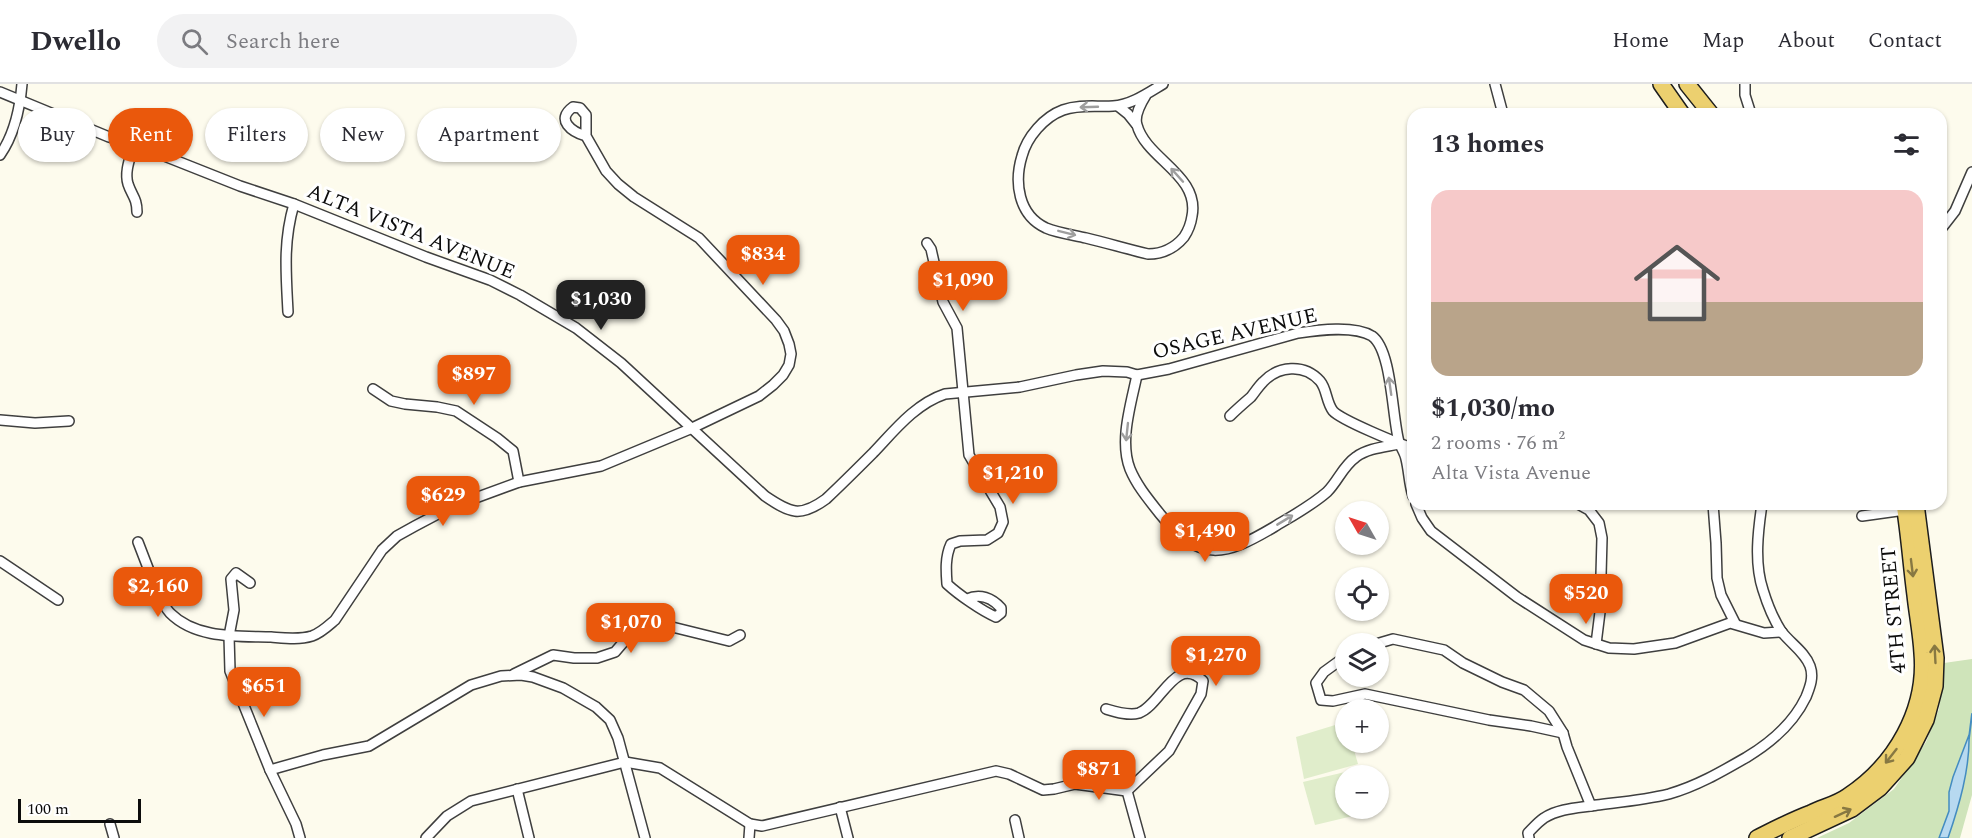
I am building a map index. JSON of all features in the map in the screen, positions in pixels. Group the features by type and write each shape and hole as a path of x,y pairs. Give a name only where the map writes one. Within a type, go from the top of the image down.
{"main road":[{"path":"1661,84 1678,108"},
{"path":"1687,84 1706,108"},
{"name":"4TH STREET","path":"1757,838 1846,798 1861,788 1887,763 1908,729 1922,682 1923,654 1910,510"},
{"name":"4TH STREET","path":"1790,838 1852,809 1880,788 1907,758 1926,720 1935,686 1936,657 1910,510"}],"street":[{"path":"0,155 10,137 21,101 22,84"},
{"path":"1118,106 1128,114 1145,140 1191,192 1194,203 1190,225 1185,236 1173,248 1160,254 1148,254 1046,228 1029,215 1023,205 1018,180 1025,144 1043,124 1062,111 1084,106 1118,106 1146,95 1163,84"},
{"path":"1495,84 1501,108"},
{"path":"1744,84 1749,108"},
{"name":"ALTA VISTA AVENUE","path":"0,92 108,137"},
{"path":"1136,124 1140,105 1146,95"},
{"path":"138,542 156,591 170,612 183,623 197,629 229,636 298,638 313,635 325,629 335,620 373,562 398,536 451,507 519,482 601,466 745,404 773,385 789,365 791,354 784,331 776,320 699,238 634,197 618,184 606,171 586,136"},
{"path":"129,162 128,183 137,201 137,212"},
{"name":"ALTA VISTA AVENUE","path":"179,162 490,280 520,295 576,328 621,363 765,496 781,507 801,512 826,499 901,424 923,404 935,397 963,391 1020,387 1103,371 1127,372 1137,375"},
{"path":"1947,221 1955,211 1972,172"},
{"path":"288,312 285,257 287,228 294,204"},
{"path":"927,243 931,249 943,302 957,328 969,455 1000,507 1003,522 998,533 987,540 960,541 951,544 947,551 947,584 967,599"},
{"name":"OSAGE AVENUE","path":"1137,375 1169,369 1298,333 1320,329 1364,333 1381,345 1387,362 1399,444 1407,462"},
{"path":"1230,416 1264,381 1281,370 1296,368 1321,382 1327,402 1335,413 1407,446"},
{"path":"1137,375 1126,433 1126,451 1130,468 1142,492 1166,522 1180,536 1201,549 1231,549 1246,543 1311,505 1329,490 1347,465 1365,451 1399,444"},
{"path":"373,389 391,401 437,407 456,411 464,416 513,451 519,482"},
{"path":"0,420 35,423 69,421"},
{"path":"1419,510 1431,531 1517,597 1584,640 1609,648 1634,648 1675,643 1730,623 1764,633 1782,633"},
{"path":"1589,510 1599,523 1602,538 1600,612 1596,644"},
{"path":"1713,510 1717,578 1721,596 1735,623"},
{"path":"1528,836 1543,819 1554,813 1668,794 1693,786 1714,776 1774,738 1800,711 1812,679 1810,666 1782,633 1762,588 1758,565 1761,510"},
{"path":"1862,516 1898,510"},
{"path":"0,561 58,600"},
{"path":"250,583 236,573 231,579 234,609 229,636 230,671 300,838"},
{"path":"509,676 553,655 597,658 615,652 627,638 647,626 664,625 729,642 740,635"},
{"path":"1389,640 1444,650 1463,663 1524,690 1549,711 1563,733 1591,806"},
{"path":"1335,664 1324,672 1316,683 1321,700 1333,701 1365,694 1563,733"},
{"path":"1106,709 1132,714 1142,712 1179,676 1189,672 1203,681 1202,693 1168,751 1127,791"},
{"path":"270,770 323,755 369,746 471,686 521,675 563,688 596,707 610,720 618,738 645,838"},
{"path":"426,838 447,816 471,801 625,762 660,768 750,824 762,826 996,771 1009,774 1043,790 1075,784 1127,791"},
{"path":"517,789 529,838"},
{"path":"1127,791 1140,838"},
{"path":"840,807 848,838"},
{"path":"1015,820 1019,838"},
{"path":"110,824 114,838"},
{"path":"749,838 750,824"}],"green space":[{"path":"1972,659 1972,795 1960,838 1817,838 1849,823 1894,789 1926,742 1939,709 1944,663"},
{"path":"1335,725 1335,753 1355,753 1358,764 1335,765 1335,770 1304,779 1296,737"},
{"path":"1335,774 1335,819 1340,819 1315,825 1303,782"}],"water":[{"path":"1969,735 1966,774 1956,813 1948,838 1939,838 1949,811 1949,792 1953,777"}],"waterway":[{"path":"1969,738 1972,714"}]}
